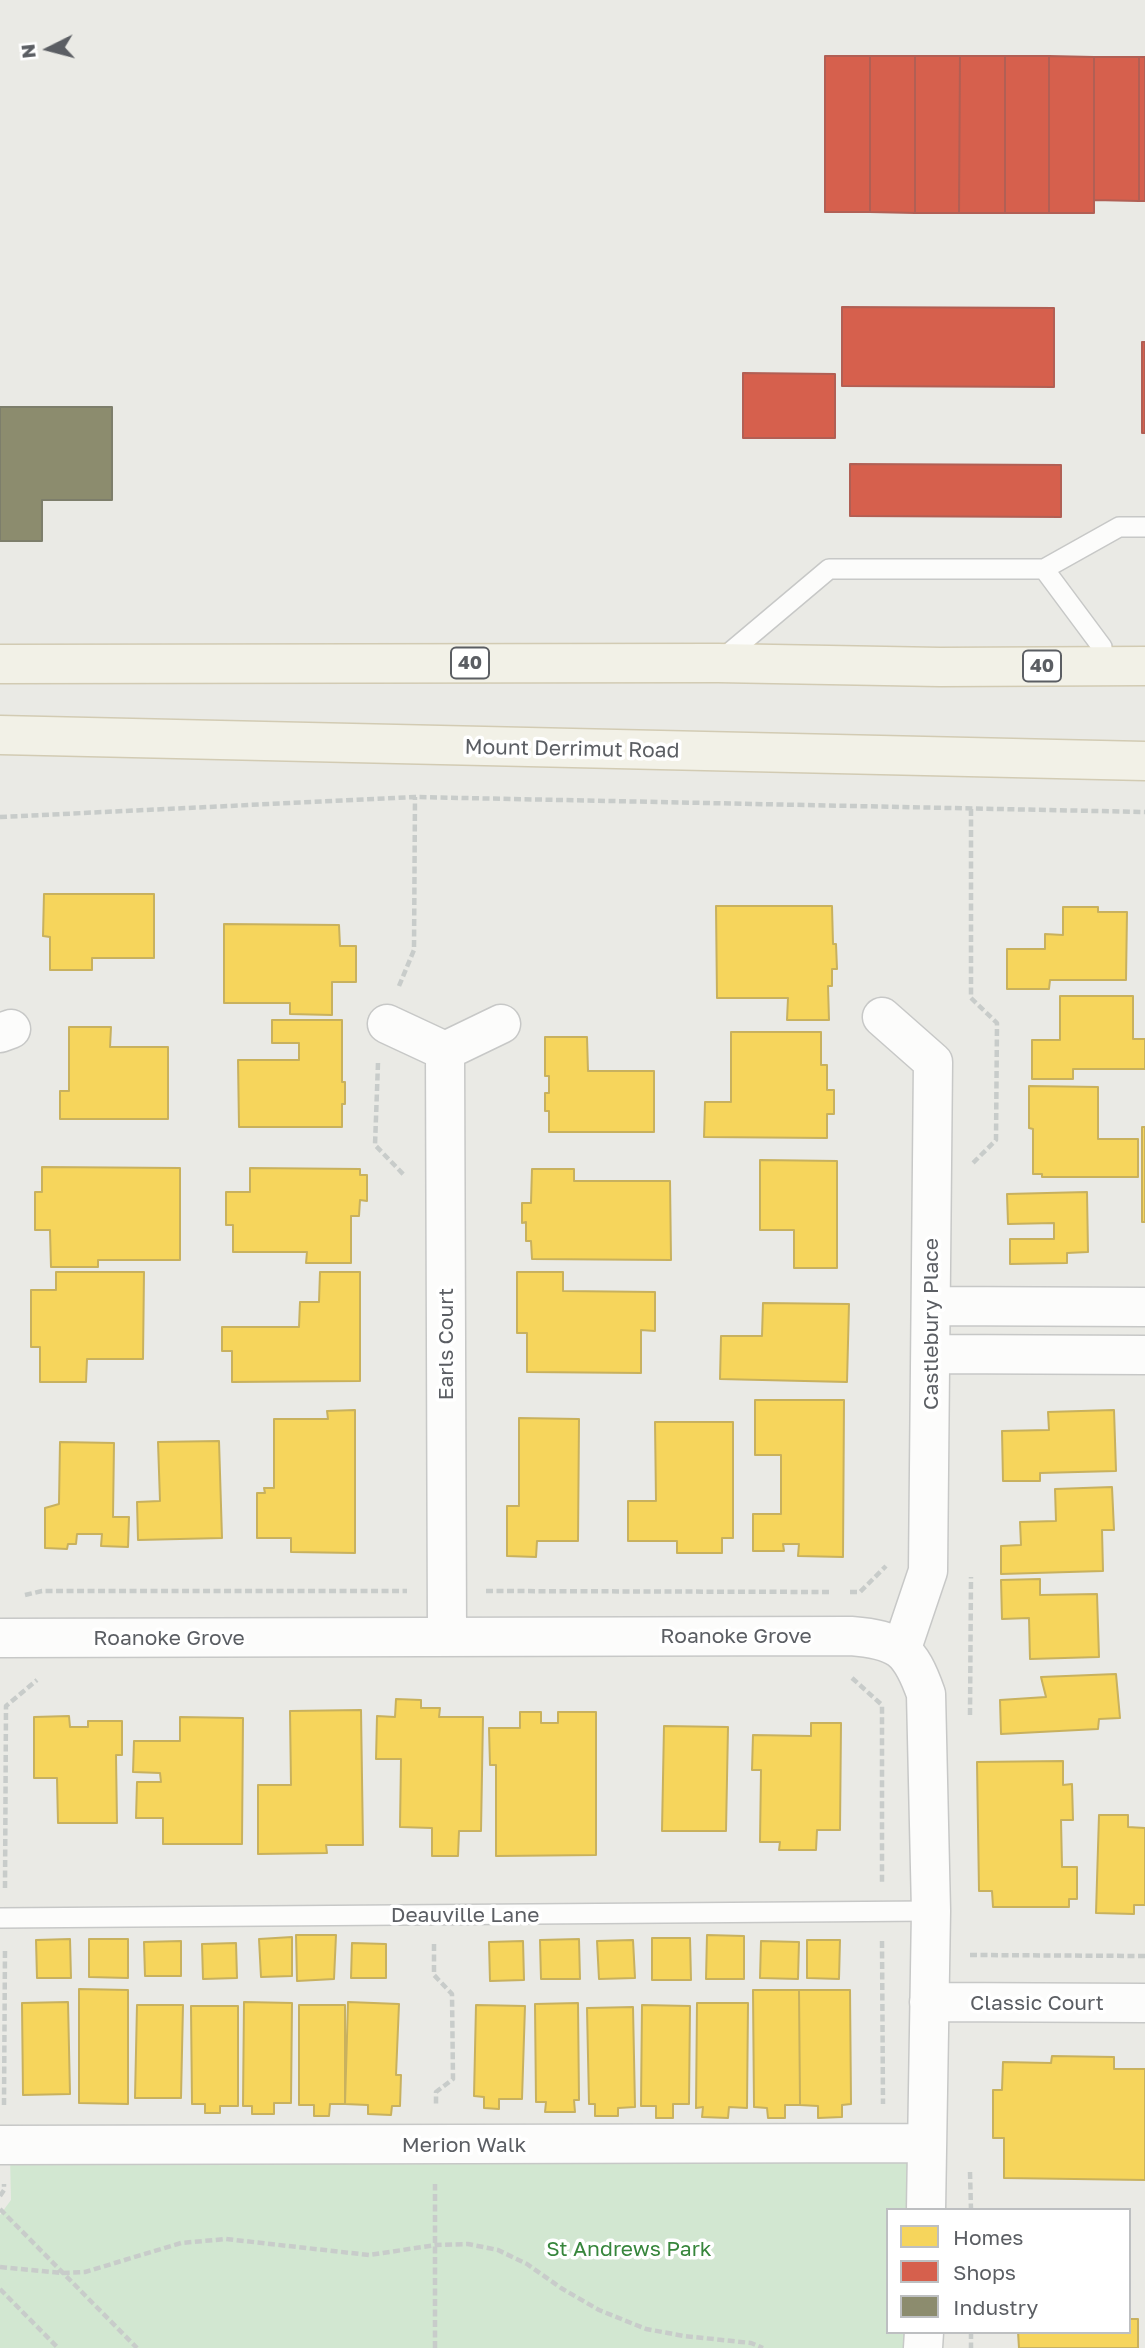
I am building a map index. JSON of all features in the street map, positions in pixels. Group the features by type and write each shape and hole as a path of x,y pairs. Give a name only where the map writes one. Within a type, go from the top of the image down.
{"main road":[{"path":"1005,666 1102,647 1145,643"},
{"name":"40","path":"0,664 718,663 1145,666"},
{"name":"Mount Derrimut Road","path":"0,735 1145,761"}],"street":[{"path":"392,1009 445,1051 501,1024"},
{"name":"Castlebury Place","path":"882,1017 933,1062 928,1571 902,1648"},
{"name":"Earls Court","path":"445,1051 447,1636"},
{"path":"932,1306 1145,1307"},
{"path":"932,1354 1145,1355"},
{"name":"Roanoke Grove","path":"18,1638 851,1636 872,1637 902,1648"},
{"path":"902,1648 917,1668 926,1694 930,1911 926,2208"},
{"name":"Classic Court","path":"929,2002 1145,2003"},
{"name":"Merion Walk","path":"0,2145 927,2143"}],"lane":[{"path":"718,663 828,569 1044,569 1119,527 1145,527"},
{"path":"1044,569 1102,647"},
{"name":"Deauville Lane","path":"0,1918 930,1911"}],"path":[{"path":"392,1009 414,950 415,797"},
{"path":"0,817 415,797 1145,812"},
{"path":"970,1166 996,1140 997,1023 971,998 971,809"},
{"path":"378,1062 375,1145 404,1176"},
{"path":"846,1592 860,1592 891,1560 928,1571"},
{"path":"22,1596 42,1591 832,1592"},
{"path":"18,1638 34,1593"},
{"path":"838,1678 852,1678 882,1705 883,2143"},
{"path":"433,1915 434,1975 452,1994 453,2079 436,2092 435,2348"},
{"path":"970,1955 1145,1956"},
{"path":"0,2209 137,2348"},
{"path":"0,2267 62,2273 85,2272 181,2243 226,2239 369,2255 436,2245 468,2244 498,2250 527,2264 599,2310 646,2329 751,2343 763,2348"},
{"path":"0,2289 58,2348"}],"green space":[{"name":"St Andrews Park","path":"918,2149 916,2208 886,2208 886,2334 912,2334 912,2348 0,2348 0,2215 11,2200 10,2155"}],"building: Homes":[{"path":"44,894 154,894 154,958 92,958 92,970 50,970 50,937 43,936"},
{"path":"716,906 832,906 837,969 832,969 832,986 828,986 829,1020 787,1020 788,998 717,998"},
{"path":"1063,907 1098,907 1098,912 1127,912 1126,980 1050,980 1049,989 1007,989 1007,949 1045,949 1045,934 1063,935"},
{"path":"224,924 339,925 340,946 356,946 356,982 332,982 332,1015 290,1014 290,1003 224,1003"},
{"path":"1060,996 1133,996 1133,1039 1145,1039 1145,1069 1073,1069 1073,1079 1032,1079 1032,1040 1060,1040"},
{"path":"272,1020 342,1020 342,1082 345,1082 345,1104 342,1104 342,1127 239,1127 238,1060 299,1060 299,1043 272,1043"},
{"path":"69,1027 111,1027 110,1047 168,1047 168,1119 60,1119 60,1091 69,1091"},
{"path":"731,1032 821,1032 821,1065 827,1065 827,1090 834,1090 834,1114 827,1114 827,1138 704,1137 705,1102 731,1102"},
{"path":"545,1037 587,1037 588,1071 654,1071 654,1132 549,1132 549,1111 545,1111 549,1076 545,1076"},
{"path":"1029,1086 1098,1087 1098,1139 1138,1139 1138,1177 1042,1177 1042,1174 1033,1174"},
{"path":"1142,1127 1145,1127 1145,1222 1142,1222"},
{"path":"760,1160 837,1161 837,1268 794,1268 794,1230 760,1230"},
{"path":"42,1167 180,1168 180,1260 98,1260 98,1267 51,1267 50,1230 35,1230 35,1192 42,1192"},
{"path":"250,1168 360,1169 360,1175 367,1175 367,1201 360,1200 359,1216 351,1216 351,1263 306,1263 307,1252 233,1252 233,1225 226,1225 226,1192 250,1192"},
{"path":"532,1169 574,1169 574,1181 670,1181 671,1260 532,1259 531,1241 526,1241 526,1222 522,1223 522,1203 531,1203"},
{"path":"1087,1192 1088,1252 1067,1253 1067,1263 1010,1264 1010,1239 1054,1239 1054,1223 1008,1224 1007,1194"},
{"path":"56,1272 144,1272 143,1359 87,1359 86,1382 40,1382 40,1347 31,1347 31,1290 56,1290"},
{"path":"320,1272 360,1272 360,1381 232,1382 232,1351 222,1351 222,1327 299,1327 300,1302 319,1302"},
{"path":"517,1272 563,1272 563,1291 655,1292 655,1331 641,1330 641,1373 527,1372 527,1333 517,1333"},
{"path":"763,1303 849,1304 847,1382 720,1379 721,1336 762,1336"},
{"path":"755,1400 844,1400 843,1557 798,1556 799,1544 783,1544 784,1551 753,1551 753,1514 781,1514 781,1455 755,1455"},
{"path":"355,1410 355,1553 291,1552 291,1538 257,1538 257,1493 265,1493 264,1488 274,1488 274,1419 328,1419 327,1411"},
{"path":"1114,1410 1116,1471 1040,1473 1040,1481 1003,1481 1002,1431 1049,1430 1048,1412"},
{"path":"519,1418 579,1419 578,1541 537,1541 536,1557 507,1556 507,1506 519,1506"},
{"path":"655,1422 733,1422 733,1538 722,1538 722,1553 677,1553 677,1541 628,1541 628,1501 656,1501"},
{"path":"219,1441 222,1538 138,1540 137,1502 160,1501 158,1442"},
{"path":"60,1442 114,1443 113,1517 129,1517 128,1547 101,1546 102,1534 77,1534 76,1544 68,1544 67,1549 45,1548 45,1508 59,1504"},
{"path":"1112,1487 1114,1530 1102,1530 1103,1571 1001,1574 1001,1546 1021,1545 1020,1522 1056,1521 1055,1489"},
{"path":"1040,1579 1040,1595 1097,1594 1099,1657 1030,1659 1029,1618 1002,1619 1001,1580"},
{"path":"1116,1674 1120,1718 1099,1719 1098,1729 1001,1734 1000,1700 1046,1697 1041,1677"},
{"path":"396,1699 421,1700 421,1708 440,1708 439,1717 483,1717 481,1831 459,1831 458,1856 432,1856 432,1828 400,1827 401,1759 376,1759 377,1716 395,1717"},
{"path":"361,1710 363,1845 326,1845 327,1853 258,1854 258,1785 291,1785 290,1711"},
{"path":"520,1712 541,1712 541,1723 558,1723 558,1712 596,1712 596,1855 496,1856 496,1765 490,1765 489,1728 520,1728"},
{"path":"69,1716 70,1727 88,1727 88,1721 122,1721 122,1755 116,1755 117,1823 58,1823 57,1778 34,1778 34,1717"},
{"path":"180,1717 243,1718 242,1844 163,1844 163,1818 136,1818 137,1782 161,1782 160,1773 133,1772 134,1741 180,1741"},
{"path":"811,1723 841,1723 840,1830 817,1830 816,1850 779,1850 780,1842 760,1842 761,1770 752,1770 753,1735 811,1736"},
{"path":"664,1726 728,1727 726,1831 662,1831"},
{"path":"1063,1761 1063,1785 1072,1784 1073,1820 1061,1820 1062,1867 1077,1867 1077,1899 1069,1899 1069,1907 993,1907 992,1891 979,1891 977,1762"},
{"path":"1099,1815 1128,1815 1128,1827 1145,1828 1145,1905 1134,1905 1134,1914 1096,1913"},
{"path":"296,1935 336,1935 334,1979 297,1981"},
{"path":"707,1935 744,1936 744,1979 706,1979"},
{"path":"292,1937 292,1976 261,1977 259,1939"},
{"path":"652,1938 690,1938 691,1980 652,1980"},
{"path":"70,1939 71,1978 37,1978 36,1940"},
{"path":"89,1939 128,1939 128,1978 89,1977"},
{"path":"579,1939 580,1979 541,1979 540,1940"},
{"path":"633,1940 635,1978 599,1979 597,1941"},
{"path":"807,1940 840,1940 839,1979 807,1978"},
{"path":"181,1941 181,1976 145,1976 144,1942"},
{"path":"523,1941 524,1980 490,1981 489,1942"},
{"path":"761,1941 799,1942 798,1979 760,1978"},
{"path":"236,1943 237,1978 203,1979 202,1944"},
{"path":"352,1943 386,1944 386,1978 351,1978"},
{"path":"79,1989 128,1990 128,2104 79,2103"},
{"path":"753,1990 799,1990 800,2105 785,2105 785,2118 768,2118 767,2108 754,2107"},
{"path":"799,1990 850,1990 851,2104 842,2105 842,2117 818,2118 818,2106 800,2105"},
{"path":"68,2002 70,2094 23,2095 22,2003"},
{"path":"244,2002 292,2003 291,2103 274,2103 274,2114 252,2114 252,2106 243,2106"},
{"path":"348,2002 399,2004 396,2075 401,2075 400,2106 392,2106 391,2115 368,2114 368,2105 345,2104"},
{"path":"578,2003 579,2100 574,2100 575,2112 545,2112 546,2102 536,2102 535,2004"},
{"path":"697,2003 748,2003 747,2108 729,2107 728,2118 702,2117 703,2107 696,2108"},
{"path":"137,2005 183,2005 181,2098 135,2098"},
{"path":"299,2005 345,2005 345,2104 330,2104 329,2116 314,2116 314,2105 299,2105"},
{"path":"476,2005 525,2006 522,2099 499,2099 499,2109 484,2108 484,2097 474,2096"},
{"path":"642,2005 690,2006 689,2104 673,2104 673,2118 656,2118 656,2106 641,2106"},
{"path":"191,2006 238,2006 238,2106 220,2106 220,2113 205,2113 205,2104 192,2104"},
{"path":"633,2007 635,2107 618,2108 618,2116 595,2116 595,2104 589,2104 587,2008"},
{"path":"1052,2056 1114,2057 1114,2069 1145,2069 1145,2180 1004,2178 1004,2138 993,2138 993,2090 1002,2090 1003,2062 1051,2063"},
{"path":"1131,2319 1138,2319 1138,2348 1019,2348 1018,2334 1131,2334"}],"building: Shops":[{"path":"825,56 870,56 870,212 825,212"},
{"path":"870,56 915,56 915,213 870,212"},
{"path":"915,56 960,56 959,213 915,213"},
{"path":"960,56 1005,56 1005,213 959,213"},
{"path":"1005,56 1049,56 1049,213 1005,213"},
{"path":"1049,56 1094,57 1094,213 1049,213"},
{"path":"1094,57 1139,57 1139,201 1094,200"},
{"path":"1139,57 1145,57 1145,201 1139,201"},
{"path":"842,307 1054,308 1054,387 842,386"},
{"path":"1142,342 1145,342 1145,433 1142,433"},
{"path":"743,373 835,374 835,438 743,438"},
{"path":"850,464 1061,465 1061,517 850,516"}],"building: Industry":[{"path":"0,407 112,407 112,500 42,500 42,541 0,541"}]}
